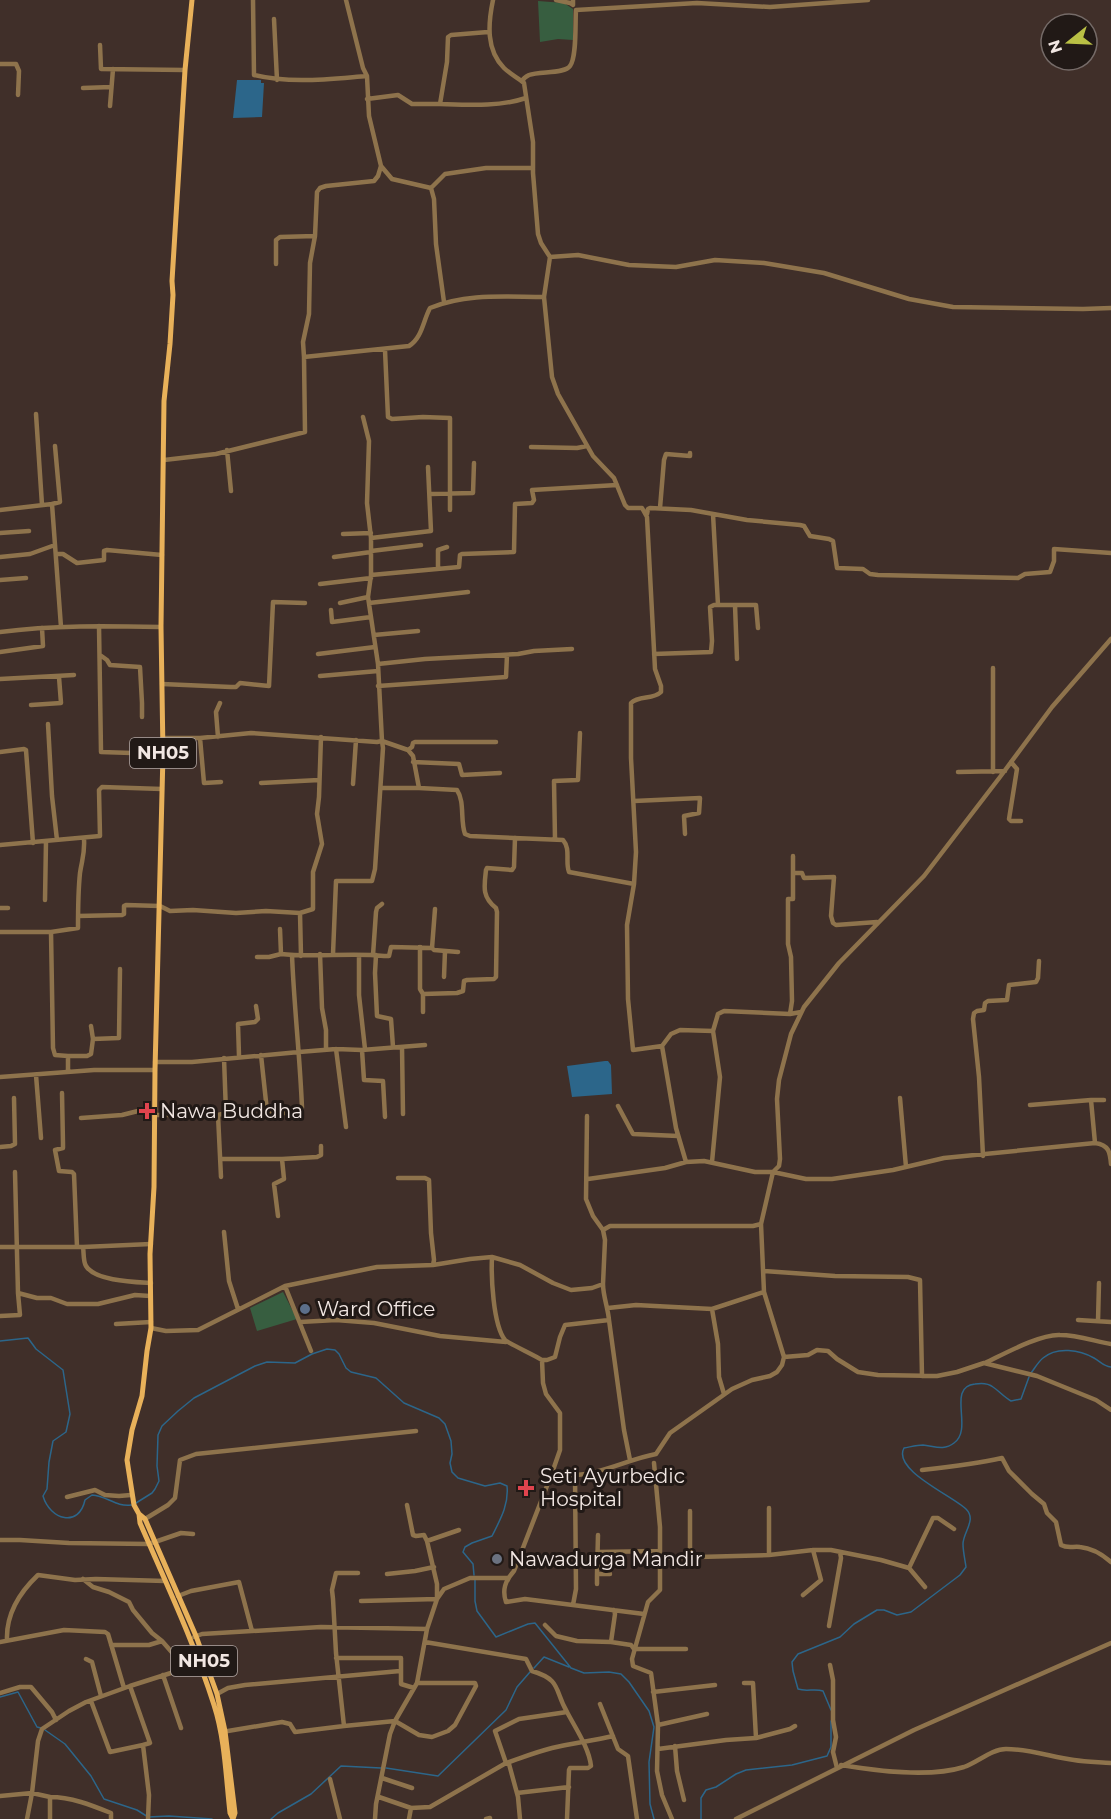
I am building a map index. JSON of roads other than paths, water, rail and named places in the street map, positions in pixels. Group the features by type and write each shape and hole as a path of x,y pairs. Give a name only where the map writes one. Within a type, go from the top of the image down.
{"main road":[{"name":"NH05","path":"192,0 185,70 170,344 164,401 161,627 163,754 151,1325 142,1396 132,1430 127,1460 131,1495 138,1519 178,1596 217,1695 223,1732 230,1813 233,1819"},
{"path":"138,1514 145,1519"},
{"name":"NH05","path":"145,1519 165,1581 193,1637 199,1662 223,1732"}],"street":[{"path":"253,0 254,75 277,80 367,76"},
{"path":"346,0 367,76 369,116 381,166 392,179 430,188"},
{"path":"498,0 493,0 488,32 496,57 505,69 524,83 533,142 538,234 550,257 544,297 552,377 558,394 587,446 593,456 611,474 625,505 628,508 642,508 647,517"},
{"path":"556,0 574,5 697,3 770,7 868,0"},
{"path":"522,81 528,75 560,71 571,66 575,42 574,5"},
{"path":"274,19 277,80"},
{"path":"441,104 448,37 451,34 488,32"},
{"path":"100,45 101,69 185,70"},
{"path":"0,64 16,64 19,71 18,94"},
{"path":"110,106 113,69"},
{"path":"83,88 111,87"},
{"path":"367,99 398,95 412,104 489,105 516,102 526,98"},
{"path":"164,460 216,453 305,432 303,342 309,314 310,263 315,236 317,192 320,188 374,181 381,166"},
{"path":"430,188 445,174 486,168 533,168"},
{"path":"430,188 434,199 437,253 444,302"},
{"path":"276,264 276,240 280,237 315,236"},
{"path":"550,257 578,255 629,265 676,267 715,260 764,263 824,273 909,299 952,307 1111,308"},
{"path":"304,357 409,346 415,343 419,336 430,308 444,302 469,297 544,297"},
{"path":"385,350 388,417 392,419 450,418 450,510"},
{"path":"36,414 42,505"},
{"path":"333,954 336,881 372,881 381,788 383,748 378,664 369,600 371,536 367,502 369,441 363,417"},
{"path":"0,510 60,502 55,446"},
{"path":"531,447 577,448 587,446"},
{"path":"227,450 231,491"},
{"path":"660,508 666,454 690,456 690,453"},
{"path":"430,494 473,493 474,463"},
{"path":"343,534 371,536 431,531 429,466"},
{"path":"320,585 459,567 462,554 514,552 515,504 532,503 534,500 532,490 617,485"},
{"path":"52,504 62,627"},
{"path":"713,1031 680,1030 671,1034 662,1046 633,1050 628,999 627,925 634,884 636,852 631,758 631,703 637,698 658,695 661,692 655,669 648,509 660,508 804,526 810,536 833,541 837,568 863,569 870,574 878,575 1018,578 1025,574 1050,572 1054,561 1054,549 1111,553"},
{"path":"713,514 718,605"},
{"path":"0,533 29,531"},
{"path":"0,557 30,554 55,545"},
{"path":"334,557 422,545"},
{"path":"438,568 438,549 447,547"},
{"path":"56,554 63,554 77,562 104,560 104,551 107,550 162,555"},
{"path":"0,580 26,578"},
{"path":"340,603 468,592"},
{"path":"162,684 236,687 240,683 269,686 273,602 305,603"},
{"path":"735,605 737,659"},
{"path":"654,654 711,652 710,607 756,605 758,628"},
{"path":"331,610 332,622 371,617"},
{"path":"99,626 101,752 163,754"},
{"path":"0,632 62,627 161,627"},
{"path":"0,652 43,646 42,628"},
{"path":"374,634 418,631"},
{"path":"672,1818 662,1795 657,1771 658,1725 651,1673 637,1669 633,1666 632,1659 648,1602 660,1590 660,1527 654,1454 670,1433 724,1394 752,1380 770,1377 782,1365 784,1358 764,1293 761,1224 773,1172 779,1166 777,1099 779,1080 791,1034 801,1012 839,963 924,876 1052,707 1111,639"},
{"path":"318,654 375,647"},
{"path":"378,664 572,649"},
{"path":"378,686 506,676 507,655"},
{"path":"100,656 110,665 140,667 142,717"},
{"path":"993,668 993,772"},
{"path":"320,676 378,670"},
{"path":"0,679 74,675"},
{"path":"31,705 61,703 59,676"},
{"path":"218,736 216,712 220,703"},
{"path":"48,724 57,840"},
{"path":"163,738 200,738 251,733 381,741 408,750 413,756 419,788"},
{"path":"555,839 554,781 578,780 580,733"},
{"path":"78,916 122,915 126,905 160,906 170,911 193,910 236,914 266,911 300,913 313,909 313,872 322,844 317,814 321,737"},
{"path":"200,738 204,783 221,782"},
{"path":"353,784 356,740"},
{"path":"408,750 415,742 496,742"},
{"path":"0,752 26,750 33,843"},
{"path":"413,762 459,764 462,775 500,773"},
{"path":"1011,762 1017,769 1009,819 1021,821"},
{"path":"958,772 1005,771"},
{"path":"261,783 320,780"},
{"path":"0,845 100,836 99,790 102,787 162,789"},
{"path":"381,788 457,790 460,795 462,826 465,834 563,840 566,844 570,872 634,884"},
{"path":"634,801 700,798 699,813 684,816 685,834"},
{"path":"423,994 457,993 462,991 466,980 496,977 497,912 496,908 489,903 485,892 486,870 487,868 512,870 515,838"},
{"path":"0,932 51,932 78,928 80,870 85,853 84,839"},
{"path":"45,900 46,842"},
{"path":"790,1014 792,1001 788,899 793,899 793,856"},
{"path":"793,873 802,873 804,878 834,877 831,916 836,925 877,922"},
{"path":"382,904 376,912 377,1016 391,1019 393,1047"},
{"path":"0,908 8,908"},
{"path":"432,948 435,909"},
{"path":"300,913 301,956"},
{"path":"280,929 281,954"},
{"path":"51,932 55,1055 87,1056 91,1054 93,1039 91,1026"},
{"path":"257,957 281,954 389,956 391,947 420,947 458,952"},
{"path":"420,947 420,989 423,994 423,1012"},
{"path":"444,977 445,951"},
{"path":"320,954 326,1050"},
{"path":"292,955 302,1107"},
{"path":"359,956 358,995 364,1080 383,1081 385,1118"},
{"path":"983,1156 974,1013 984,1011 985,1003 988,1001 1007,1000 1009,985 1037,981 1039,961"},
{"path":"93,1039 119,1038 120,969"},
{"path":"239,1056 237,1024 255,1022 258,1019 256,1006"},
{"path":"712,1162 720,1077 713,1031 718,1014 724,1011 790,1014 801,1012"},
{"path":"155,1062 192,1062 239,1056 425,1045"},
{"path":"662,1046 678,1136 686,1162"},
{"path":"402,1047 403,1114"},
{"path":"336,1049 346,1127"},
{"path":"261,1055 267,1111 294,1113"},
{"path":"68,1056 68,1071"},
{"path":"81,1118 122,1115 138,1111 219,1115 226,1113 224,1058"},
{"path":"0,1077 68,1071 155,1070"},
{"path":"36,1075 41,1138"},
{"path":"62,1093 63,1148 55,1150 55,1158 58,1171 74,1174 77,1247"},
{"path":"0,1147 15,1144 14,1098"},
{"path":"900,1098 906,1167"},
{"path":"1091,1100 1095,1143"},
{"path":"1030,1105 1104,1100"},
{"path":"618,1106 633,1134 678,1136"},
{"path":"219,1115 221,1178"},
{"path":"587,1116 586,1199 593,1216 603,1230 605,1240 603,1293 608,1308 630,1460"},
{"path":"588,1179 665,1168 686,1162 712,1162 754,1172 773,1172 806,1179 832,1179 906,1167 944,1158 983,1156 1095,1143 1106,1146 1111,1164"},
{"path":"220,1159 282,1159 320,1156 321,1146"},
{"path":"278,1216 274,1184 284,1179 282,1159"},
{"path":"0,1316 20,1315 15,1172"},
{"path":"398,1178 429,1180 433,1265"},
{"path":"603,1230 610,1226 753,1226 761,1224"},
{"path":"224,1232 229,1281 238,1310"},
{"path":"0,1247 151,1244"},
{"path":"83,1247 86,1266 92,1273 123,1281 151,1283"},
{"path":"492,1257 491,1277 495,1306 501,1332 506,1342"},
{"path":"116,1324 151,1325 166,1331 198,1330 285,1286 368,1268 433,1265 492,1257 520,1265 571,1290 592,1288 603,1284"},
{"path":"764,1271 835,1276 908,1277 920,1280 922,1376"},
{"path":"1098,1321 1099,1283"},
{"path":"285,1286 311,1351"},
{"path":"592,1288 603,1293"},
{"path":"18,1293 37,1298 51,1298 67,1304 98,1304 135,1295 150,1296"},
{"path":"608,1308 636,1305 712,1309 764,1293"},
{"path":"712,1309 718,1344 719,1377 724,1394"},
{"path":"300,1322 336,1320 374,1323 440,1336 506,1342 547,1360 555,1357 566,1325 609,1320"},
{"path":"1078,1320 1111,1322"},
{"path":"784,1358 808,1355 817,1350 828,1351 858,1372 937,1376 984,1363 1046,1337 1075,1336 1111,1344"},
{"path":"543,1360 543,1383 546,1394 560,1413 560,1450 514,1571 507,1578 503,1590 506,1602 525,1599 644,1614"},
{"path":"984,1363 1037,1376 1096,1400 1111,1410"},
{"path":"145,1519 168,1505 175,1497 180,1460 196,1454 416,1431"},
{"path":"552,1473 575,1475 605,1470 654,1454"},
{"path":"922,1470 968,1465 1002,1458 1009,1471 1044,1504 1047,1513 1056,1522 1061,1545 1068,1548 1086,1548 1111,1562"},
{"path":"573,1605 576,1589 575,1475"},
{"path":"67,1497 95,1490 112,1496 131,1495"},
{"path":"407,1505 413,1535 424,1535 427,1541 437,1584 437,1599"},
{"path":"769,1508 769,1555"},
{"path":"690,1511 690,1557"},
{"path":"909,1568 933,1518 938,1518 954,1528"},
{"path":"427,1541 459,1530"},
{"path":"0,1540 69,1544 152,1543 181,1533 193,1534"},
{"path":"597,1584 598,1535"},
{"path":"803,1595 821,1580 813,1550"},
{"path":"598,1552 690,1557 769,1555 831,1550 909,1568 925,1587"},
{"path":"829,1626 841,1558 840,1552"},
{"path":"387,1574 434,1567"},
{"path":"344,1726 336,1658 332,1590 336,1573 358,1573"},
{"path":"597,1574 610,1574"},
{"path":"7,1640 6,1629 10,1612 28,1585 38,1575 75,1580 165,1581"},
{"path":"375,1819 386,1750 395,1721 416,1685 427,1629 437,1599 444,1589 470,1578 507,1578"},
{"path":"83,1580 93,1587 129,1602 152,1633 183,1665"},
{"path":"178,1596 191,1591 239,1582 252,1631"},
{"path":"362,1601 437,1599"},
{"path":"611,1642 614,1610"},
{"path":"545,1625 556,1636 577,1641 611,1642 631,1645 634,1649 686,1649"},
{"path":"193,1637 202,1634 321,1627 427,1629"},
{"path":"0,1642 64,1630 105,1632 108,1634 124,1688"},
{"path":"111,1645 149,1645 162,1641"},
{"path":"425,1642 526,1659 532,1671 546,1675 551,1680 590,1756 591,1766 588,1768 569,1769 567,1819"},
{"path":"736,1819 914,1730 1111,1643"},
{"path":"223,1732 282,1722 290,1724 295,1732 395,1721 419,1735 432,1737 448,1731 455,1725 476,1686 475,1683 401,1684 401,1658 336,1658"},
{"path":"86,1659 92,1662 101,1696"},
{"path":"27,1819 38,1741 42,1729 86,1702 174,1672 183,1665 199,1662"},
{"path":"830,1665 836,1737 833,1752 839,1767"},
{"path":"217,1695 228,1688 245,1685 400,1671"},
{"path":"163,1675 181,1728"},
{"path":"744,1683 753,1683 756,1738"},
{"path":"653,1692 715,1685"},
{"path":"91,1701 110,1752 150,1743 130,1686"},
{"path":"0,1693 20,1687 31,1687 56,1720"},
{"path":"600,1704 618,1749 628,1756 637,1819"},
{"path":"520,1819 517,1793 509,1764 506,1763 495,1736 496,1730 519,1719 567,1712"},
{"path":"658,1725 707,1714"},
{"path":"658,1749 756,1738 795,1726"},
{"path":"379,1797 411,1808 430,1807 506,1763 553,1747 613,1737"},
{"path":"143,1745 149,1795 148,1819"},
{"path":"675,1746 677,1771 684,1800"},
{"path":"839,1767 930,1773 963,1767 1005,1749 1076,1761 1111,1763"},
{"path":"382,1778 412,1788"},
{"path":"330,1779 340,1819"},
{"path":"517,1793 569,1787"},
{"path":"0,1796 32,1793 50,1797 66,1797 111,1813 111,1819"},
{"path":"50,1797 50,1819"},
{"path":"409,1819 411,1808"}],"water":[{"path":"237,80 261,80 261,83 264,83 262,117 233,118"},
{"path":"608,1061 611,1065 612,1094 572,1097 567,1066"}],"waterway":[{"path":"0,1341 28,1338 36,1349 63,1370 70,1414 66,1432 53,1441 49,1462 47,1489 43,1496 52,1511 64,1518 77,1515 85,1500 92,1495 131,1505"},
{"path":"136,1503 152,1493 159,1481 158,1435 162,1426 194,1398 255,1366 267,1362 295,1363 327,1349 335,1350 351,1372 376,1378 404,1403 439,1418 445,1424 451,1441 452,1472 458,1478 485,1486 500,1483 507,1486 505,1506 492,1536 472,1543 465,1547 463,1552 473,1564 474,1575"},
{"path":"1031,1373 1049,1354 1068,1350 1082,1353 1111,1367"},
{"path":"831,1710 823,1691 798,1689 792,1662 798,1654 840,1637 854,1624 877,1610 897,1615 911,1612 960,1575 966,1567 963,1544 970,1522 969,1513 915,1474 903,1456 904,1448 923,1445 943,1447 954,1443 962,1428 961,1400 962,1393 967,1387 977,1384 989,1385 1011,1401 1021,1399 1029,1377"},
{"path":"475,1580 477,1611 496,1637 535,1623 571,1668 584,1673 621,1674 629,1682 649,1711 654,1727 649,1762 650,1804 654,1819"},
{"path":"534,1668 544,1657 569,1667"},
{"path":"386,1768 438,1776 506,1710 517,1687 530,1672"},
{"path":"0,1697 18,1692 37,1727 41,1728"},
{"path":"701,1819 701,1798 706,1790 716,1787 736,1774 746,1770 792,1765 827,1756 831,1747 831,1721"},
{"path":"45,1730 65,1744 91,1776 104,1799 137,1810 148,1817 212,1819"},
{"path":"271,1819 311,1794 341,1766 381,1768"}],"place":[{"name":"Nawa Buddha","path":"147,1111"},
{"name":"Ward Office","path":"305,1309"},
{"name":"Seti Ayurbedic Hospital","path":"526,1488"},
{"name":"Nawadurga Mandir","path":"497,1559"}]}
